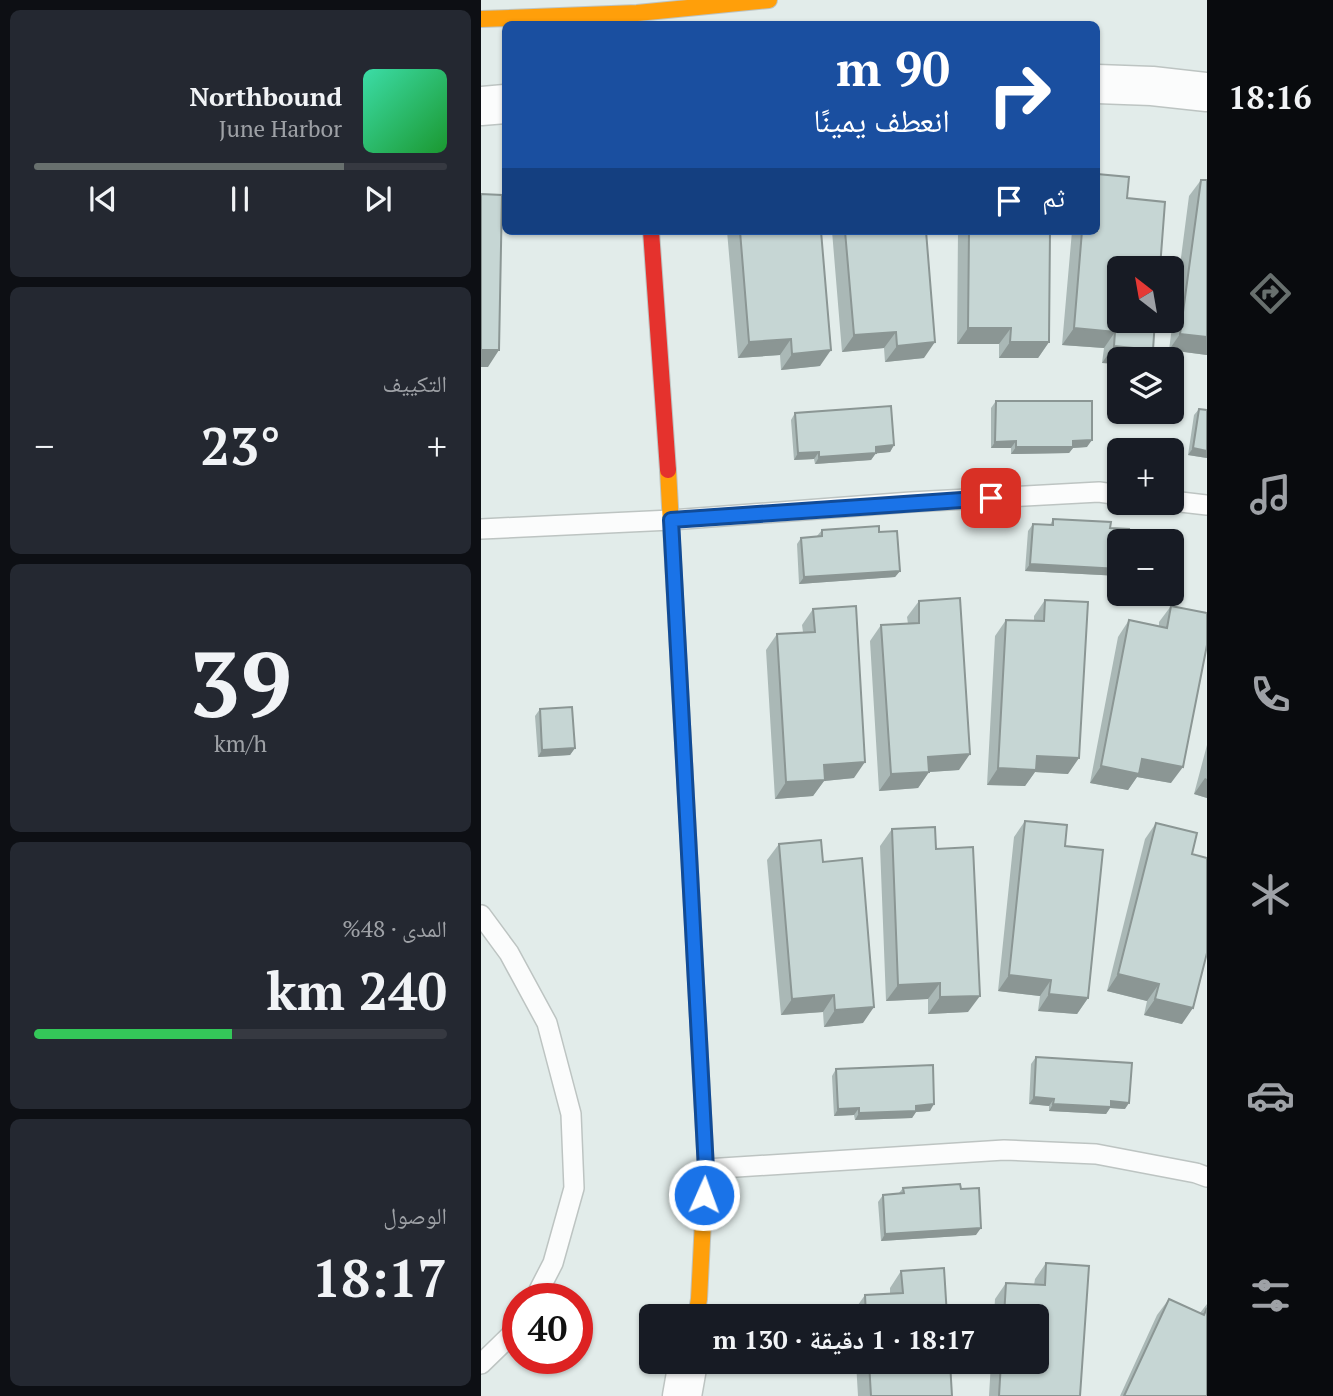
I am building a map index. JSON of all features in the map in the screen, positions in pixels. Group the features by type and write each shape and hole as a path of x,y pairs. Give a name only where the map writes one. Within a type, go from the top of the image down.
{"street":[{"path":"481,19 637,12 769,0"},
{"path":"1100,84 1207,92"},
{"path":"481,106 502,104"},
{"path":"651,235 671,520 706,1169 698,1304"},
{"path":"682,1396 686,1374"}],"lane":[{"path":"481,529 671,520 911,502 1107,493"},
{"path":"1184,502 1207,505"},
{"path":"481,915 509,953 547,1023 571,1114 574,1188 553,1263 543,1283"},
{"path":"706,1169 1004,1150 1096,1154 1207,1177"},
{"path":"481,1364 502,1344"}],"building":[{"path":"1100,174 1129,177 1127,198 1165,202 1161,256 1107,256 1107,331 1074,328 1082,235 1100,235"},
{"path":"1201,180 1207,180 1207,337 1180,334 1185,332 1185,297"},
{"path":"481,194 502,195 499,350 481,350"},
{"path":"740,235 821,235 831,350 792,354 791,339 749,342"},
{"path":"845,235 926,235 935,342 897,346 896,332 854,335"},
{"path":"969,235 1050,235 1049,342 1010,342 1011,328 968,328"},
{"path":"1115,333 1154,333 1153,347 1114,346"},
{"path":"996,401 1092,401 1092,440 1073,441 1073,447 1016,447 1016,441 995,442"},
{"path":"891,406 894,445 876,447 876,453 819,457 819,452 798,453 795,413"},
{"path":"1199,409 1207,410 1207,451 1193,448"},
{"path":"1053,519 1111,522 1110,528 1129,529 1107,529 1107,568 1030,564 1033,524 1053,525"},
{"path":"879,526 879,532 897,531 900,571 804,577 801,538 822,536 822,530"},
{"path":"960,598 970,754 928,757 929,772 891,774 881,625 919,623 919,601"},
{"path":"1045,600 1088,602 1079,758 1037,756 1036,770 998,768 1006,620 1044,621"},
{"path":"856,606 865,762 824,765 825,780 786,782 777,634 815,632 813,609"},
{"path":"1171,606 1207,613 1207,645 1183,767 1142,759 1139,774 1101,766 1129,620 1167,628"},
{"path":"572,707 575,748 542,750 540,709"},
{"path":"1025,821 1067,825 1065,846 1103,850 1088,998 1049,994 1051,980 1009,975"},
{"path":"1156,823 1197,833 1192,854 1207,858 1207,953 1193,1008 1155,999 1159,984 1118,974"},
{"path":"935,827 936,849 973,847 980,996 940,997 940,983 898,985 892,829"},
{"path":"821,840 823,862 862,858 874,1007 835,1010 834,995 792,999 779,844"},
{"path":"1036,1057 1132,1063 1129,1103 1111,1101 1111,1107 1053,1104 1054,1099 1034,1097"},
{"path":"933,1065 934,1104 916,1106 916,1111 859,1113 859,1108 838,1109 836,1069"},
{"path":"960,1184 961,1189 979,1188 981,1228 885,1234 883,1195 904,1193 903,1188"},
{"path":"1046,1263 1089,1266 1080,1396 999,1396 1000,1374 1049,1374 1049,1304 1005,1304 1006,1283 1045,1285"},
{"path":"944,1268 946,1304 865,1304 865,1295 903,1293 901,1271"},
{"path":"1169,1299 1204,1315 1207,1308 1207,1396 1124,1396"},
{"path":"870,1374 951,1374 952,1396 871,1396"}],"traffic: fast":[{"path":"688,833 706,1169 703,1221"}],"traffic: slow":[{"path":"481,19 637,13 769,0"},
{"path":"668,470 688,833"},
{"path":"698,1304 703,1221"}],"traffic: jam":[{"path":"651,235 668,470"}],"route":[{"path":"704,1195 706,1169 671,520 991,498"}]}
